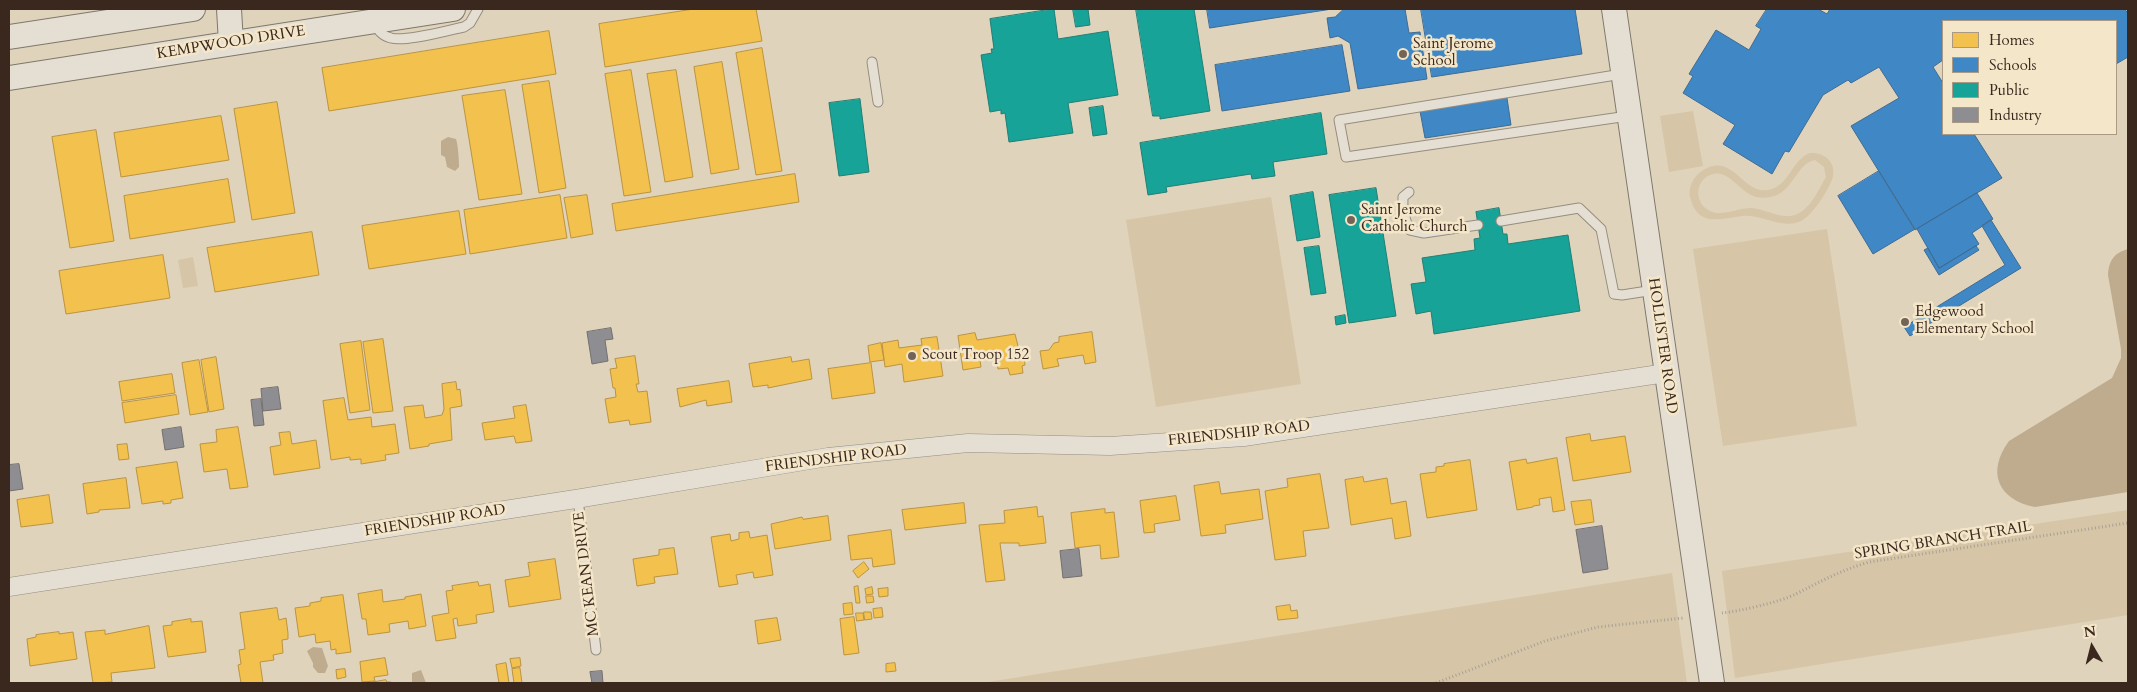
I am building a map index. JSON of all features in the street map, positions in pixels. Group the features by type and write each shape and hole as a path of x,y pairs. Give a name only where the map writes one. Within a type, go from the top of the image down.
{"street":[{"path":"9,37 193,9"},
{"path":"230,9 230,43"},
{"name":"KEMPWOOD DRIVE","path":"9,78 453,9"},
{"name":"HOLLISTER ROAD","path":"1614,9 1712,683"},
{"name":"FRIENDSHIP ROAD","path":"9,587 828,457 968,443 1110,446 1244,437 1666,373"}],"lane":[{"path":"373,21 380,33 391,38 420,36 464,27 470,23 478,9"},
{"path":"872,62 878,102"},
{"path":"1622,74 1339,120 1346,157 1629,116"},
{"path":"1409,192 1403,197 1402,204 1405,219 1410,230 1424,232 1478,225"},
{"path":"1501,221 1580,208 1602,229 1614,294 1622,295 1654,290"},
{"name":"MC KEAN DRIVE","path":"578,498 596,650"}],"path":[{"name":"SPRING BRANCH TRAIL","path":"1719,614 1795,595 1811,585 1840,572 1869,562 2128,523"},
{"path":"1436,683 1545,641 1598,627 1685,618"}],"shaded area":[{"path":"1693,111 1703,166 1669,172 1660,116"},
{"path":"448,137 457,141 459,167 455,171 447,167 445,157 441,155 441,141"},
{"path":"1815,153 1828,158 1832,166 1833,176 1825,194 1801,221 1786,224 1750,216 1712,219 1700,215 1695,209 1690,197 1691,186 1697,175 1709,167 1718,165 1726,167 1755,188 1763,190 1772,189 1783,182 1804,156","holes":["1815,160 1824,167 1826,177 1814,197 1807,207 1793,215 1781,216 1751,208 1715,213 1705,207 1699,197 1698,191 1703,180 1713,174 1727,176 1745,191 1760,198 1770,197 1784,190 1808,163"]},
{"path":"1271,197 1301,384 1156,407 1126,220"},
{"path":"1827,229 1857,426 1723,446 1693,249"},
{"path":"2128,249 2128,492 2035,507 2022,503 2004,491 2000,483 1997,474 2002,452 2009,441 2112,378 2121,358 2121,349 2108,275 2113,258"},
{"path":"193,257 198,286 183,288 178,260"},
{"path":"2128,510 2128,615 1735,678 1722,571"},
{"path":"1672,573 1687,683 982,683"},
{"path":"313,647 322,648 328,666 325,673 318,673 313,667 307,651"},
{"path":"421,670 426,683 409,683 412,682 412,673"}],"building: Homes":[{"path":"694,9 756,9 762,41 605,67 599,24"},
{"path":"549,31 556,74 329,111 322,68"},
{"path":"762,48 782,171 756,175 736,53"},
{"path":"722,62 739,169 711,174 694,67"},
{"path":"631,70 651,192 624,196 605,74"},
{"path":"676,70 693,177 665,182 647,74"},
{"path":"549,81 566,188 539,193 522,85"},
{"path":"505,90 522,194 479,200 462,96"},
{"path":"277,102 295,213 252,220 234,109"},
{"path":"221,116 229,160 121,177 114,133"},
{"path":"96,130 114,241 70,248 52,137"},
{"path":"795,174 799,202 616,231 612,204"},
{"path":"228,179 235,222 130,239 124,196"},
{"path":"560,195 567,238 470,254 464,210"},
{"path":"587,195 593,234 571,238 564,198"},
{"path":"459,211 466,254 369,269 362,226"},
{"path":"312,232 319,275 215,292 207,248"},
{"path":"163,255 170,298 66,314 59,271"},
{"path":"1092,332 1096,362 1085,364 1083,355 1057,359 1059,366 1043,369 1040,351 1049,350 1054,343 1059,342 1059,337"},
{"path":"975,333 977,340 1015,334 1019,350 1023,349 1025,365 1022,366 1023,373 1010,375 1008,368 998,369 996,357 980,360 981,367 963,370 958,336"},
{"name":"Scout Troop 152","path":"937,337 943,376 904,382 902,364 885,367 882,343 898,340 899,348 922,345 921,339"},
{"path":"383,339 393,411 373,413 363,342"},
{"path":"361,341 370,410 350,413 340,344"},
{"path":"881,343 884,360 870,362 868,346"},
{"path":"635,356 639,384 636,384 638,392 647,391 651,422 630,425 629,420 609,423 605,399 616,397 610,369 617,368 615,359"},
{"path":"216,357 224,409 209,412 201,360"},
{"path":"791,357 792,362 809,359 812,379 768,388 768,385 753,387 749,364"},
{"path":"199,360 208,412 190,415 182,363"},
{"path":"871,363 875,393 832,399 828,369"},
{"path":"172,374 175,393 122,401 119,382"},
{"path":"729,381 732,402 707,406 706,400 680,407 677,389"},
{"path":"456,382 457,390 460,389 462,406 450,408 452,440 410,449 404,407 423,405 425,418 442,415 444,409 442,384"},
{"path":"176,395 179,414 125,423 122,403"},
{"path":"344,398 348,420 371,417 372,427 395,424 399,453 385,455 386,460 361,464 361,459 350,460 350,457 331,460 323,401"},
{"path":"526,405 532,441 516,443 514,436 485,440 482,423 515,418 513,407"},
{"path":"238,427 248,487 230,489 227,469 204,472 200,444 217,442 216,430"},
{"path":"290,432 292,444 316,440 320,468 274,475 270,447 281,445 279,433"},
{"path":"1590,434 1591,441 1625,436 1631,472 1573,481 1566,438"},
{"path":"127,444 129,459 119,460 117,445"},
{"path":"1557,458 1565,510 1553,512 1551,497 1539,499 1540,505 1517,510 1509,462 1526,459 1527,463"},
{"path":"1470,460 1477,510 1427,518 1420,474 1436,472 1436,467 1444,466 1444,464"},
{"path":"177,462 183,498 171,500 171,503 163,504 163,501 142,504 136,468"},
{"path":"1320,474 1329,528 1303,531 1306,556 1275,560 1265,491 1288,487 1287,479"},
{"path":"1363,477 1364,482 1387,478 1391,504 1406,501 1411,536 1395,539 1392,518 1351,525 1345,480"},
{"path":"126,478 130,508 99,510 99,512 87,514 83,484"},
{"path":"1219,482 1221,494 1259,489 1263,519 1225,525 1226,533 1201,536 1194,486"},
{"path":"49,495 53,523 21,527 17,500"},
{"path":"1176,496 1180,520 1154,524 1155,532 1144,533 1140,501"},
{"path":"1591,500 1594,522 1575,525 1571,502"},
{"path":"964,503 966,523 905,530 902,510"},
{"path":"1037,507 1038,517 1043,516 1046,543 1019,546 1019,543 1000,543 1005,580 986,582 979,525 1005,523 1004,511"},
{"path":"1105,509 1105,513 1114,512 1119,557 1101,559 1100,545 1075,548 1071,513"},
{"path":"828,516 831,540 775,549 771,524 802,517 803,519"},
{"path":"891,530 895,564 873,567 872,558 851,560 848,536"},
{"path":"749,532 750,538 767,535 773,575 754,578 753,572 736,575 738,584 719,587 711,537 730,534 731,541 739,539 739,533"},
{"path":"674,548 678,574 654,577 655,583 637,586 633,559 659,555 659,550"},
{"path":"555,559 561,599 509,607 505,580 530,576 528,563"},
{"path":"864,562 869,569 858,578 853,571"},
{"path":"478,582 479,586 490,584 494,612 476,615 477,623 458,626 457,618 453,619 456,638 436,641 432,616 449,613 446,591 453,590 452,586"},
{"path":"858,586 860,603 856,603 854,587"},
{"path":"872,587 873,594 866,595 865,589"},
{"path":"888,588 888,596 879,597 878,589"},
{"path":"382,590 383,602 405,599 405,597 421,594 426,626 409,629 408,621 389,624 390,632 368,635 366,619 362,619 358,594"},
{"path":"343,595 351,652 336,654 336,649 331,650 330,641 316,643 315,634 299,637 295,608 310,606 310,603 321,601 321,598"},
{"path":"866,596 873,596 874,602 867,603"},
{"path":"852,603 853,614 844,615 843,604"},
{"path":"1290,605 1291,611 1297,610 1298,618 1278,620 1276,607"},
{"path":"277,608 279,620 286,618 288,633 288,639 282,640 283,653 273,655 274,660 260,662 263,683 241,683 238,665 241,664 239,650 245,649 240,613"},
{"path":"882,608 883,617 874,618 873,609"},
{"path":"864,612 871,612 872,619 865,620"},
{"path":"856,613 863,613 864,620 857,621"},
{"path":"854,617 859,653 844,655 840,619"},
{"path":"777,618 781,640 758,644 755,621"},
{"path":"191,619 191,622 202,621 206,652 168,657 163,626 172,625 172,622"},
{"path":"149,626 155,668 111,673 112,682 93,683 85,632 105,630 105,634"},
{"path":"59,632 59,634 73,632 77,659 30,666 27,639 36,637 36,635"},
{"path":"385,658 388,675 374,677 375,681 362,682 360,662"},
{"path":"520,658 521,666 512,668 510,659"},
{"path":"506,663 509,683 499,683 496,665"},
{"path":"895,663 896,671 886,672 886,664"},
{"path":"520,668 522,683 514,683 512,669"},
{"path":"345,669 346,677 337,679 336,670"},
{"path":"386,680 391,683 368,683"}],"building: Schools":[{"path":"1207,9 1332,9 1210,28"},
{"path":"1344,9 1405,9 1409,33 1420,32 1427,79 1358,89 1350,43 1338,36 1330,38 1327,18 1335,17"},
{"path":"1421,9 1575,9 1582,54 1432,77"},
{"path":"1767,9 1818,9 1827,14 1830,9 2125,9 2128,14 2128,57 2117,63 2117,20 1942,20 1942,61 1933,67 1942,81 1942,135 1975,135 2002,178 1915,230 1851,126 1899,98 1879,67 1851,83 1848,80 1823,95 1789,152 1785,151 1772,174 1723,144 1735,125 1683,93 1693,76 1689,74 1716,30 1749,50 1761,29 1756,26"},
{"path":"1342,45 1350,91 1222,111 1215,65"},
{"path":"1507,98 1511,125 1425,138 1420,111"},
{"path":"1879,171 1915,229 1873,254 1838,196"},
{"path":"1977,193 1993,219 1972,233 1979,244 1939,268 1917,229"},
{"path":"1991,220 2021,268 1910,336 1904,327 2005,265 1982,226"},
{"path":"1976,246 1979,250 1939,275 1924,250 1928,248 1939,268"}],"building: Public":[{"path":"1054,9 1058,39 1108,31 1118,95 1068,103 1073,133 1009,142 1005,113 1001,114 1001,110 990,112 981,55 992,53 991,49 994,49 990,19"},
{"path":"1073,9 1088,9 1090,25 1076,27"},
{"path":"1136,9 1194,9 1210,111 1160,119 1160,116 1153,116"},
{"path":"860,99 869,172 839,176 829,103"},
{"path":"1103,106 1107,134 1093,136 1089,108"},
{"path":"1321,113 1327,154 1273,162 1275,176 1252,179 1251,174 1166,187 1167,192 1148,195 1140,143"},
{"path":"1376,188 1396,316 1349,323 1329,195"},
{"path":"1313,192 1320,237 1297,241 1290,196"},
{"path":"1499,208 1503,234 1507,234 1508,244 1568,235 1580,311 1434,334 1431,311 1416,314 1411,284 1426,282 1422,258 1475,250 1474,239 1480,238 1476,212"},
{"path":"1319,246 1326,293 1311,295 1304,248"},
{"path":"1345,315 1346,323 1336,325 1335,317"}],"building: Industry":[{"path":"611,328 613,339 605,340 608,361 592,364 587,332"},
{"path":"278,387 281,409 263,411 261,389"},
{"path":"261,399 264,425 254,426 251,400"},
{"path":"181,427 184,447 165,450 162,430"},
{"path":"19,464 23,489 9,491 9,465"},
{"path":"1602,526 1608,569 1583,573 1576,530"},
{"path":"1079,549 1082,576 1063,578 1060,551"},
{"path":"602,671 603,683 592,683 590,672"}],"place":[{"name":"Saint Jerome School","path":"1403,54"},
{"name":"Saint Jerome Catholic Church","path":"1351,220"},
{"name":"Edgewood Elementary School","path":"1905,322"},
{"name":"Scout Troop 152","path":"912,356"}]}
